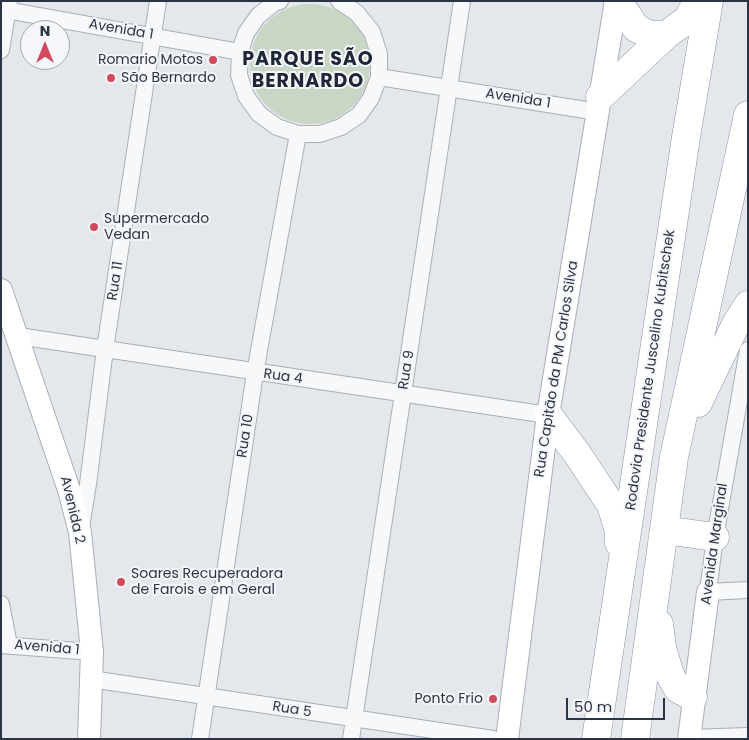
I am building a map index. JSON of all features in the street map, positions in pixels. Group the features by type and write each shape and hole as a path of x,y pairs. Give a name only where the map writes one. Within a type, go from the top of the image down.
{"highway":[{"path":"617,1 636,28 650,35 666,35"},
{"path":"599,104 666,35 688,19 697,1"},
{"name":"Rodovia Presidente Juscelino Kubitschek","path":"596,739 686,137 709,1"},
{"path":"635,739 674,457 748,115"},
{"path":"674,457 706,384 748,305"},
{"path":"548,415 611,505 619,531 620,580"},
{"path":"664,530 715,537"},
{"path":"656,590 662,648 670,675 678,689 693,697"}],"main road":[{"name":"Rua Capitão da PM Carlos Silva","path":"507,739 548,415 617,1"},
{"name":"Avenida 2","path":"1,290 69,490 80,532 92,652 90,739"},
{"name":"Avenida Marginal","path":"689,738 708,592"}],"street":[{"name":"Rua 11","path":"80,532 105,349 158,1"},
{"path":"280,1 274,3 258,16 246,34 240,52 239,75 246,96 259,114 277,127 298,134 320,134 341,127 358,115 372,98 379,77 379,54 372,32 358,13 339,1"},
{"name":"Rua 9","path":"351,739 462,1"},
{"name":"Avenida 1","path":"6,7 240,52"},
{"path":"1,50 6,7"},
{"name":"Avenida 1","path":"379,77 449,88 599,104"},
{"name":"Rua 10","path":"200,739 255,373 298,134"},
{"name":"Rua 4","path":"18,336 255,373 548,415"},
{"name":"Avenida Marginal","path":"708,592 715,537 748,350"},
{"path":"708,592 748,590"},
{"path":"1,604 5,645"},
{"name":"Avenida 1","path":"5,645 92,652"},
{"name":"Rua 5","path":"91,680 493,739"},
{"path":"689,738 748,736"}],"green space":[{"path":"310,4 322,5 333,9 343,14 352,22 360,31 365,41 369,52 369,76 365,87 360,97 352,106 343,114 333,119 322,123 310,124 298,123 287,119 277,114 268,106 260,97 255,87 251,76 250,64 251,52 255,41 260,31 268,22 277,14 287,9 298,5"}],"place":[{"name":"Romario Motos","path":"213,60"},
{"name":"São Bernardo","path":"111,78"},
{"name":"Supermercado Vedan","path":"94,227"},
{"name":"Soares Recuperadora de Farois e em Geral","path":"121,582"},
{"name":"Ponto Frio","path":"493,699"}],"district":[{"name":"PARQUE SÃO BERNARDO","path":"308,71"}]}
